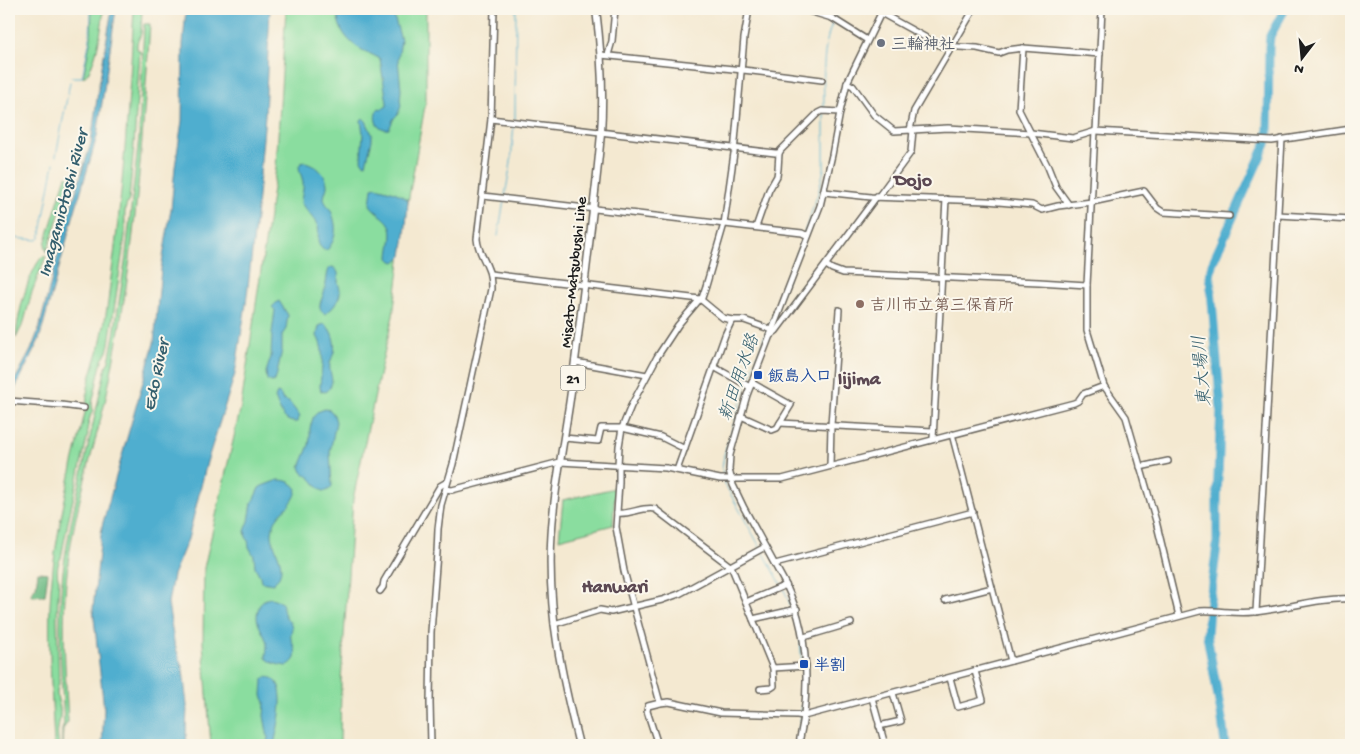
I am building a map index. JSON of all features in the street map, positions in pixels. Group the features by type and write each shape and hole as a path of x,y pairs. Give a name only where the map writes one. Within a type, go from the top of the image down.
{"main road":[{"name":"Misato-Matsubushi Line","path":"579,745 561,672 554,624 551,590 551,544 554,503 575,362 601,132 604,55 596,9"}],"street":[{"path":"431,745 432,603 441,505 453,464 491,289 490,274 477,239 492,119 494,9"},
{"path":"616,9 612,41 604,55 822,80"},
{"path":"660,703 624,571 616,528 619,446 622,428 631,406 657,356 678,325 702,298 724,224 734,148 744,38 749,9"},
{"path":"802,9 835,19 867,40"},
{"path":"490,274 700,299 719,316 732,320 744,320 776,331 911,152 914,111 974,9"},
{"path":"1102,9 1087,285 1087,330 1104,386 1126,417 1156,521 1180,616"},
{"path":"799,745 804,637 783,586 762,548 729,479 730,455 748,385 824,192 847,84 882,11 941,46 977,48 999,53 1023,48 1100,54"},
{"path":"1023,48 1019,110 1056,187 1069,205"},
{"path":"847,84 852,86 874,115 894,131 948,128 1031,133 1073,138 1096,131 1268,140 1351,129"},
{"path":"492,119 775,153 779,152 818,114 824,111 840,112"},
{"path":"1256,612 1272,292 1282,139"},
{"path":"756,227 769,190 777,176 779,152"},
{"path":"824,192 1032,205 1042,210 1144,191 1163,212 1229,216"},
{"path":"483,196 756,227 806,235"},
{"path":"933,439 946,199"},
{"path":"1278,215 1351,219"},
{"path":"826,265 843,273 1087,285"},
{"path":"830,466 839,310"},
{"path":"677,470 732,320"},
{"path":"575,362 647,375"},
{"path":"714,367 791,405 777,428 772,430 741,416"},
{"path":"447,485 452,490 560,462 677,470 720,479 782,479 1074,403 1083,394 1104,386"},
{"path":"11,401 84,408"},
{"path":"780,424 933,431"},
{"path":"564,438 598,441 601,428 622,428 661,437 685,449"},
{"path":"952,434 1011,661"},
{"path":"1140,468 1168,461"},
{"path":"380,591 440,486 447,485"},
{"path":"617,512 624,514 649,508 655,509 730,566 773,668 774,686 760,689"},
{"path":"774,568 972,512"},
{"path":"554,624 600,610 611,612 679,594 762,548"},
{"path":"746,602 783,586"},
{"path":"945,600 992,588"},
{"path":"658,745 647,711 648,706 660,703 669,702 721,713 801,716 1180,616 1204,611 1256,612 1351,599"},
{"path":"753,619 794,610"},
{"path":"804,637 851,623"},
{"path":"773,668 803,666"},
{"path":"950,678 958,707 983,700 974,671"},
{"path":"879,726 901,721 893,693"},
{"path":"872,698 885,745"}],"green space":[{"path":"92,9 104,9 95,57 88,73 83,78 91,38"},
{"path":"134,9 142,9 141,34 137,43 137,49 140,51 129,200 125,213 125,236 109,344 102,360 92,404 93,410 87,430 88,434 57,569 59,580 57,619 59,684 57,693 60,714 59,745 54,745 50,666 53,565 66,496 87,404 89,384 100,345 108,301 122,182"},
{"path":"286,9 426,9 426,100 406,214 393,316 353,499 341,682 340,745 211,745 203,643 204,568 241,406 276,168"},
{"path":"144,24 150,24 145,102 125,296 109,385 79,502 68,563 64,623 68,722 63,729 62,745 62,730 64,724 60,626 63,572 74,509 106,366 109,361 125,263 139,137"},
{"path":"66,176 69,177 69,183 47,252 45,244"},
{"path":"43,256 46,256 32,292 24,322 16,338 24,295 33,272"},
{"path":"615,488 613,525 559,539 563,500"},
{"path":"38,572 48,573 45,595 33,596 31,595 36,587"}],"water":[{"path":"112,9 116,9 97,136 39,340 12,395 9,406 9,391 31,350 39,329 65,227 91,143"},
{"name":"Edo River","path":"186,9 270,9 265,115 257,208 246,304 235,374 207,462 188,539 173,575 168,603 174,642 183,670 187,706 187,745 102,745 104,709 93,609 102,526 154,343 161,269 182,121 183,44"},
{"path":"338,9 388,9 394,16 401,40 398,59 401,106 389,129 378,126 375,119 379,108 382,109 387,106 380,59 359,48 348,39 338,20"},
{"path":"363,118 372,134 366,164 361,160 363,133 361,120"},
{"path":"305,162 313,165 320,171 327,183 324,199 332,214 335,235 327,250 324,250 319,245 317,225 301,203 303,180 299,166"},
{"path":"376,187 395,192 408,200 402,256 395,262 389,258 392,230 386,220 370,205 372,188"},
{"path":"333,267 337,270 340,293 336,304 325,314 320,308 320,304 329,268"},
{"path":"279,301 288,315 286,329 282,335 282,350 276,378 272,382 267,380 266,372 271,357 275,310 272,307"},
{"path":"324,324 331,332 334,340 334,353 330,363 332,382 325,392 321,391 320,387 322,354 317,336 319,326"},
{"path":"277,393 280,394 283,400 289,402 300,416 297,422 288,420 282,414 275,398"},
{"path":"325,409 330,410 336,422 330,452 332,486 329,490 323,491 312,479 302,472 300,467 309,445 310,428 313,418 317,412"},
{"path":"278,480 289,482 297,489 292,501 273,525 273,539 281,571 273,584 261,582 245,531 252,503 259,488"},
{"path":"271,598 282,603 284,613 292,627 291,637 295,658 287,666 276,664 266,658 266,640 258,623 257,613 262,602"},
{"path":"266,677 274,679 279,686 281,695 280,717 274,745 266,745 268,738 264,716 265,702 262,696 263,679"}],"waterway":[{"path":"71,77 82,77 90,39 91,9"},
{"path":"515,119 516,9"},
{"name":"新田用水路","path":"835,18 839,9"},
{"name":"東大場川","path":"1225,745 1207,635 1217,545 1221,409 1210,277 1212,264 1266,144 1268,135 1270,36 1285,9"},
{"name":"新田用水路","path":"824,109 825,53 833,22"},
{"name":"Imagamiotoshi River","path":"56,156 70,82"},
{"name":"新田用水路","path":"804,233 818,194 824,169 824,113"},
{"path":"505,196 511,162 514,123"},
{"name":"Imagamiotoshi River","path":"13,238 38,240 40,238 54,163"},
{"path":"498,236 504,200"},
{"name":"新田用水路","path":"769,326 803,237"},
{"path":"9,264 11,263 13,243"},
{"name":"新田用水路","path":"748,383 767,330"},
{"name":"新田用水路","path":"724,476 722,469 724,455 746,386"},
{"name":"新田用水路","path":"724,480 760,547"},
{"name":"新田用水路","path":"762,550 781,584"},
{"name":"新田用水路","path":"783,587 792,609"},
{"name":"新田用水路","path":"795,615 800,636 802,665"},
{"name":"新田用水路","path":"803,669 804,683"},
{"name":"新田用水路","path":"801,712 802,704"},
{"name":"新田用水路","path":"796,745 801,716"}],"place":[{"name":"三輪神社","path":"881,43"},
{"name":"吉川市立第三保育所","path":"860,304"},
{"name":"飯島入口","path":"758,375"},
{"name":"半割","path":"804,664"}],"district":[{"name":"Dojo","path":"913,178"},
{"name":"Iijima","path":"859,377"},
{"name":"Hanwari","path":"615,585"}]}
